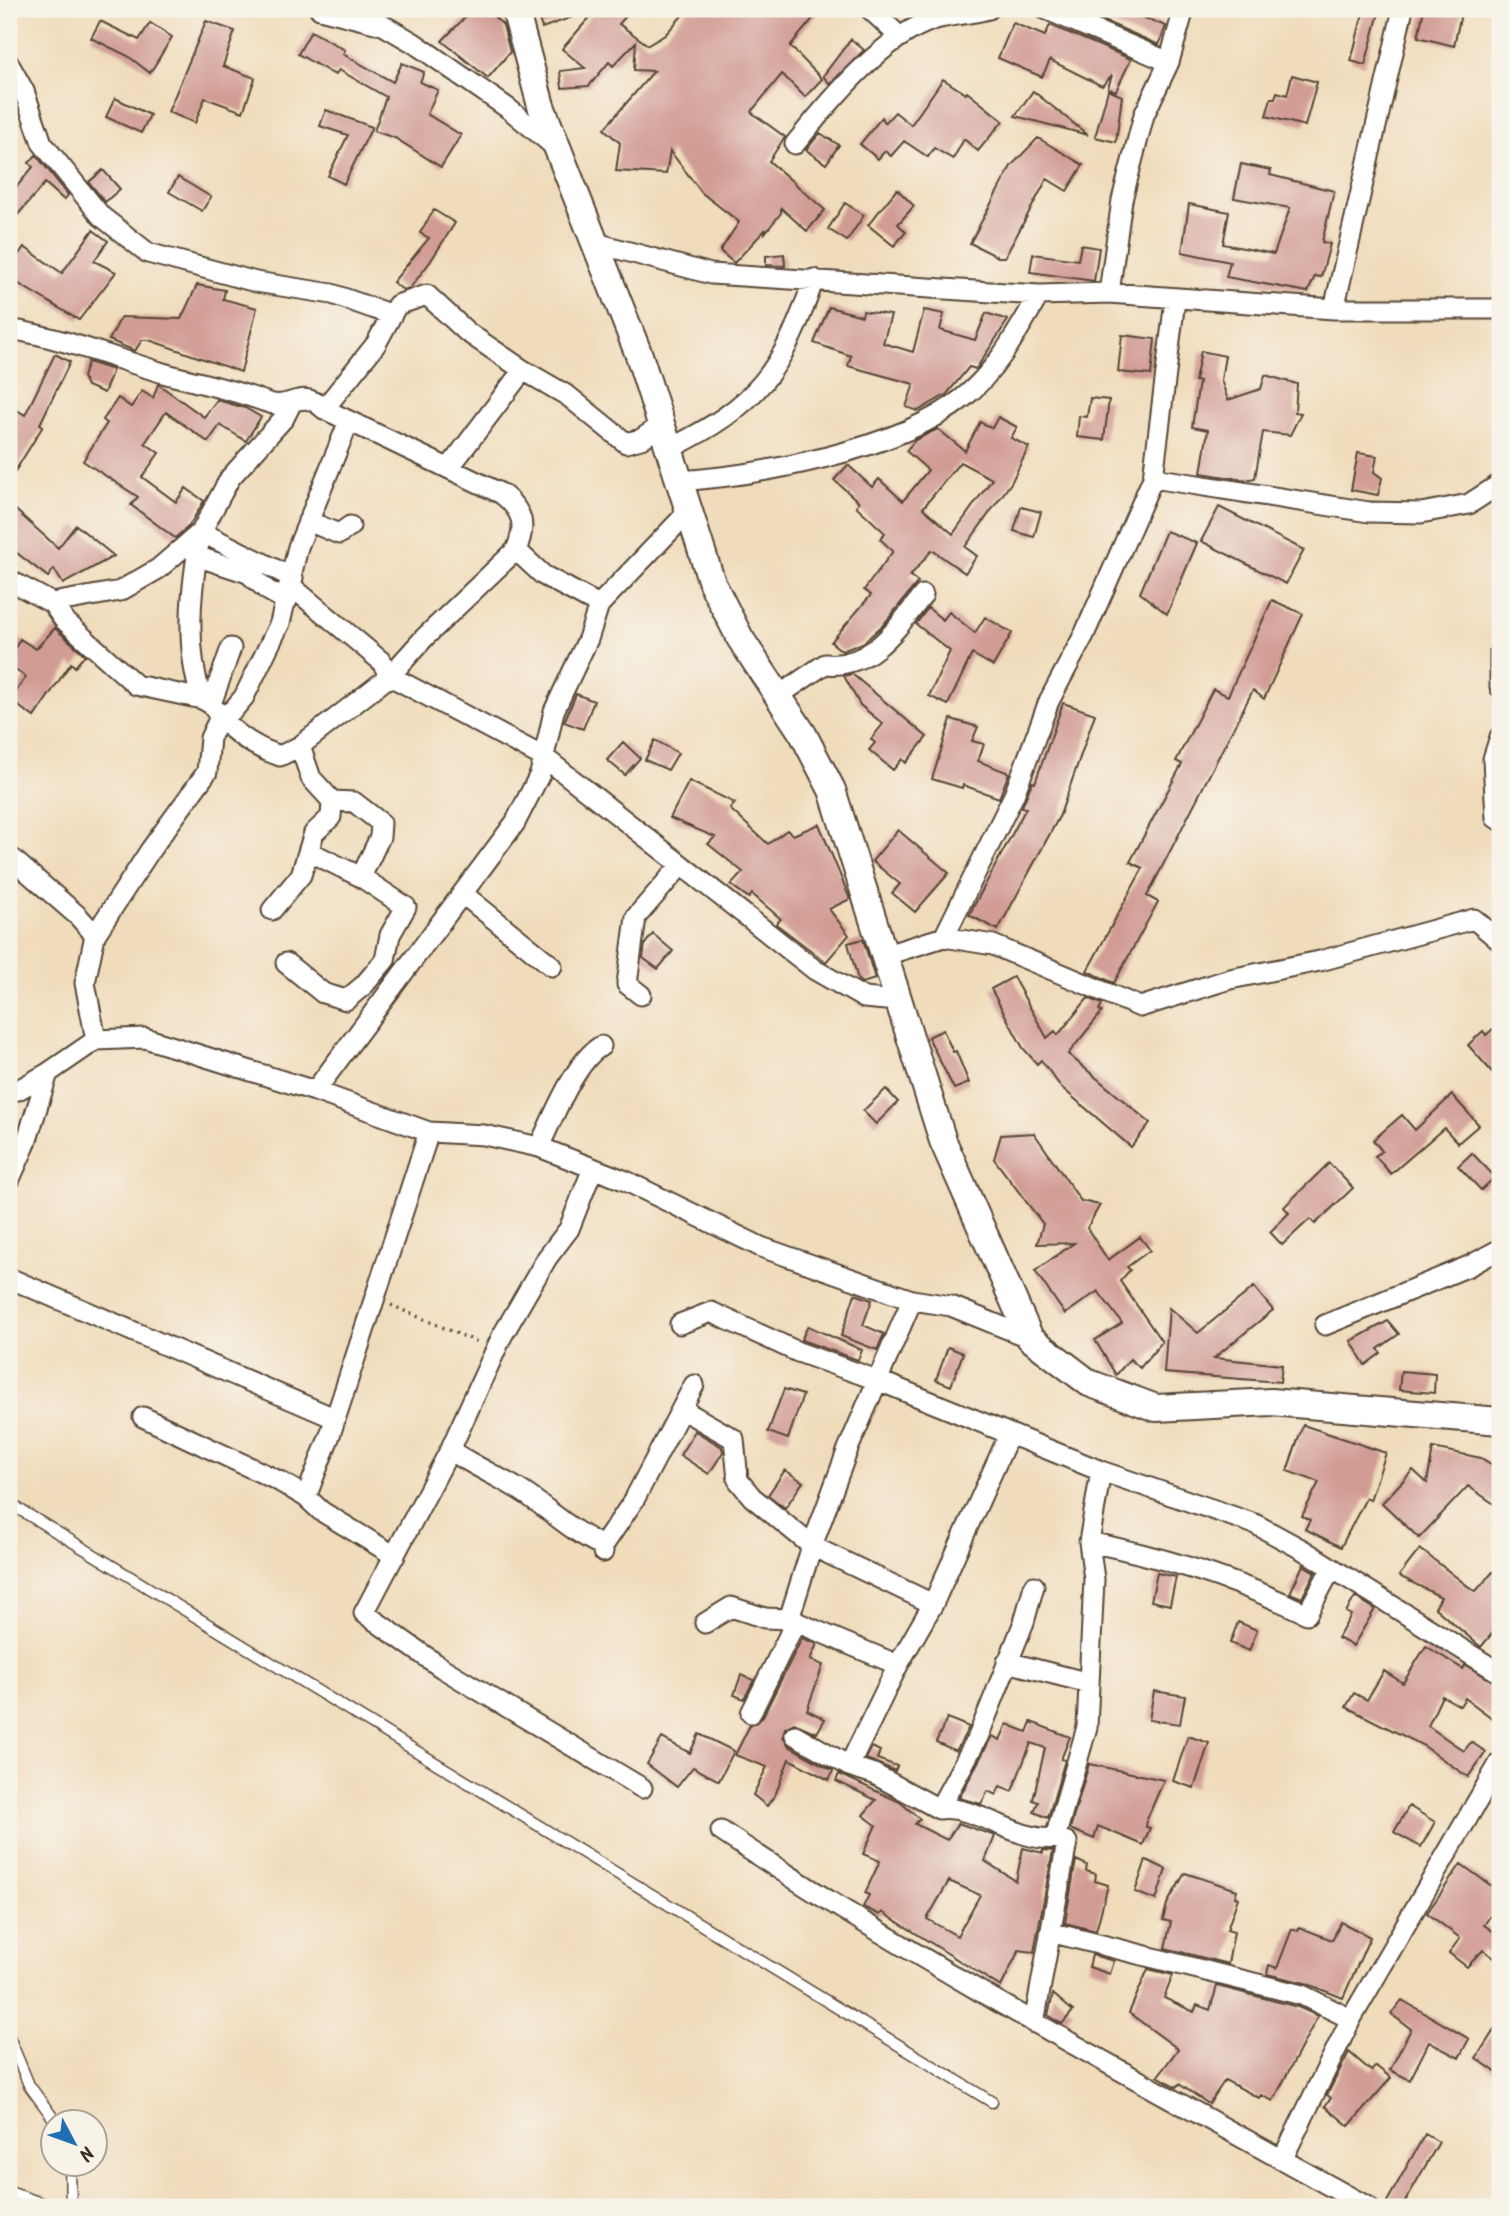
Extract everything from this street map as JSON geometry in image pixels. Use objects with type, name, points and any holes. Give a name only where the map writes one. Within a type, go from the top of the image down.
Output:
[{"type":"main road","points":[[515,9],[555,147],[596,243],[666,437],[677,481],[712,583],[734,627],[803,734],[832,790],[943,1141],[1030,1338],[1090,1383],[1156,1408],[1271,1402],[1500,1421]]},
{"type":"street","points":[[320,9],[383,25],[414,43],[509,109],[555,147]]},
{"type":"street","points":[[870,9],[900,37]]},
{"type":"street","points":[[795,144],[860,71],[900,37],[935,19],[989,9]]},
{"type":"street","points":[[1045,9],[1169,62]]},
{"type":"street","points":[[1109,293],[1122,200],[1144,115],[1169,62],[1184,9]]},
{"type":"street","points":[[1334,309],[1404,9]]},
{"type":"street","points":[[9,64],[24,91],[42,143],[101,216],[148,253],[256,282],[332,294],[392,315]]},
{"type":"street","points":[[596,243],[711,274],[1039,295],[1109,293],[1175,300],[1334,309],[1500,309]]},
{"type":"street","points":[[324,409],[376,344],[397,305],[427,295],[467,332],[523,370],[568,396],[626,443],[666,437],[738,410],[764,382],[797,330],[814,279]]},
{"type":"street","points":[[677,481],[714,478],[805,463],[931,418],[963,398],[993,366],[1039,295]]},
{"type":"street","points":[[944,937],[1014,795],[1049,701],[1084,635],[1153,478],[1175,300]]},
{"type":"street","points":[[9,329],[104,351],[163,373],[235,390],[274,405],[303,398],[314,400],[324,409],[502,494],[518,506],[525,531],[516,550],[442,620],[390,676],[300,746],[280,756],[258,749],[232,731],[211,707],[193,673],[191,625],[201,531],[230,478],[284,418],[292,402]]},
{"type":"street","points":[[449,468],[523,370]]},
{"type":"street","points":[[9,580],[52,603],[64,621],[136,685],[211,707],[233,710],[244,697],[280,623],[298,547],[349,421]]},
{"type":"street","points":[[1153,478],[1369,512],[1421,513],[1469,504],[1500,484]]},
{"type":"street","points":[[316,1091],[515,823],[545,758],[554,711],[589,639],[599,605],[688,512]]},
{"type":"street","points":[[308,522],[339,534],[350,526]]},
{"type":"street","points":[[201,531],[290,588],[380,661],[390,676],[545,758],[815,970],[864,998],[897,1001]]},
{"type":"street","points":[[52,603],[120,591],[158,569],[201,531]]},
{"type":"street","points":[[516,550],[543,575],[599,605]]},
{"type":"street","points":[[197,556],[248,573],[267,590],[290,588]]},
{"type":"street","points":[[778,696],[825,664],[842,666],[859,661],[883,643],[923,595]]},
{"type":"street","points":[[96,1041],[85,983],[95,935],[151,849],[207,772],[211,707],[231,649]]},
{"type":"street","points":[[1500,652],[1500,687]]},
{"type":"street","points":[[1500,737],[1493,759],[1496,817],[1500,820]]},
{"type":"street","points":[[300,746],[311,778],[332,801],[354,802],[381,823],[380,837],[361,877]]},
{"type":"street","points":[[272,910],[301,875],[314,833],[331,817],[332,801]]},
{"type":"street","points":[[286,963],[323,993],[346,1000],[364,985],[385,960],[390,935],[406,907],[361,877],[310,852]]},
{"type":"street","points":[[9,856],[78,916],[95,935]]},
{"type":"street","points":[[641,995],[626,984],[636,917],[681,865]]},
{"type":"street","points":[[463,894],[552,966]]},
{"type":"street","points":[[886,955],[944,937],[993,945],[1140,1007],[1230,979],[1320,961],[1474,919],[1500,941]]},
{"type":"street","points":[[9,1091],[18,1090],[48,1073],[96,1041],[145,1038],[316,1091],[429,1132],[484,1135],[540,1147],[701,1215],[761,1247],[912,1300],[951,1306],[1030,1338]]},
{"type":"street","points":[[540,1147],[563,1097],[587,1060],[601,1046]]},
{"type":"street","points":[[9,1181],[26,1143],[48,1073]]},
{"type":"street","points":[[306,1497],[429,1132]]},
{"type":"street","points":[[593,1168],[569,1229],[547,1258],[495,1349],[450,1450],[364,1613],[442,1668],[642,1788]]},
{"type":"street","points":[[1325,1325],[1469,1266],[1500,1249]]},
{"type":"street","points":[[9,1278],[334,1418]]},
{"type":"street","points":[[751,1713],[792,1620],[812,1546],[877,1380],[912,1300]]},
{"type":"street","points":[[680,1324],[711,1312],[798,1352],[877,1380],[1101,1471],[1255,1524],[1500,1673]]},
{"type":"street","points":[[450,1450],[486,1474],[523,1493],[603,1549],[634,1500],[694,1385]]},
{"type":"street","points":[[683,1410],[734,1439],[738,1480],[752,1497],[812,1546],[933,1604]]},
{"type":"street","points":[[143,1417],[279,1481],[306,1497],[321,1511],[395,1556]]},
{"type":"street","points":[[849,1766],[898,1665],[933,1604],[1009,1435]]},
{"type":"street","points":[[1055,1838],[1087,1727],[1094,1578],[1088,1542],[1101,1471]]},
{"type":"street","points":[[1088,1542],[1151,1555],[1278,1600],[1307,1614],[1331,1569]]},
{"type":"street","points":[[939,1810],[978,1737],[1034,1586]]},
{"type":"street","points":[[705,1623],[731,1607],[765,1618],[792,1620],[898,1665]]},
{"type":"street","points":[[1007,1662],[1088,1683]]},
{"type":"street","points":[[795,1735],[849,1766],[874,1774],[939,1810],[954,1807],[976,1818],[1042,1840],[1055,1838],[1067,1842],[1034,2023]]},
{"type":"street","points":[[1282,2160],[1351,2019],[1500,1762]]},
{"type":"street","points":[[721,1831],[777,1869],[1034,2023],[1368,2207]]},
{"type":"street","points":[[1050,1932],[1302,1994],[1351,2019]]},
{"type":"lane","points":[[9,1503],[992,2102]]},
{"type":"lane","points":[[9,2036],[29,2085],[46,2108]]},
{"type":"lane","points":[[70,2178],[71,2207]]},
{"type":"lane","points":[[9,2192],[53,2207]]},
{"type":"path","points":[[374,1293],[420,1320],[495,1349]]},
{"type":"building","points":[[473,9],[486,9],[503,25],[510,52],[488,78],[442,41]]},
{"type":"building","points":[[535,9],[588,9],[589,11],[542,28]]},
{"type":"building","points":[[597,9],[632,9],[619,24],[648,45],[665,35],[688,9],[821,9],[790,46],[822,79],[805,97],[782,74],[751,112],[785,137],[769,161],[825,210],[807,231],[781,208],[781,213],[765,233],[765,230],[734,263],[720,251],[739,222],[702,193],[670,151],[666,174],[616,171],[620,143],[604,129],[654,71],[634,70],[636,42],[613,66],[609,62],[589,86],[562,88],[560,71],[585,68],[562,49]]},
{"type":"building","points":[[1087,9],[1149,9],[1142,17],[1166,26],[1159,45],[1086,13]]},
{"type":"building","points":[[1364,9],[1379,13],[1365,65],[1351,61]]},
{"type":"building","points":[[1424,9],[1462,9],[1454,46],[1418,37]]},
{"type":"building","points":[[100,21],[139,40],[150,23],[172,37],[150,73],[128,56],[91,38]]},
{"type":"building","points":[[206,21],[235,31],[223,66],[255,78],[243,112],[205,98],[195,123],[168,112]]},
{"type":"building","points":[[1013,23],[1045,36],[1050,25],[1131,59],[1116,91],[1108,88],[1112,75],[1102,86],[1050,60],[1042,77],[998,58]]},
{"type":"building","points":[[311,31],[345,50],[343,54],[393,82],[402,63],[424,72],[420,82],[438,90],[427,114],[461,135],[441,167],[395,138],[374,131],[386,97],[339,70],[335,75],[298,54]]},
{"type":"building","points":[[851,39],[864,50],[830,84],[823,76]]},
{"type":"building","points":[[1292,75],[1317,82],[1305,126],[1266,116],[1271,98],[1275,98],[1277,92],[1287,95]]},
{"type":"building","points":[[943,79],[966,94],[967,92],[1003,121],[978,151],[964,139],[953,159],[934,148],[928,157],[904,141],[891,156],[885,151],[878,159],[860,144],[882,117],[885,123],[895,112],[911,125]]},
{"type":"building","points":[[1108,90],[1122,96],[1116,142],[1095,137]]},
{"type":"building","points":[[1033,91],[1088,135],[1015,116]]},
{"type":"building","points":[[115,98],[150,115],[141,133],[106,117]]},
{"type":"building","points":[[326,110],[372,127],[344,184],[328,176],[348,135],[320,126]]},
{"type":"building","points":[[820,133],[839,145],[826,164],[806,150]]},
{"type":"building","points":[[1038,138],[1083,165],[1067,191],[1047,179],[1005,257],[998,257],[970,243],[1011,166]]},
{"type":"building","points":[[36,155],[68,195],[64,200],[45,183],[9,225],[9,196],[33,167],[29,163]]},
{"type":"building","points":[[1241,164],[1271,170],[1270,175],[1334,191],[1322,242],[1330,244],[1321,277],[1315,276],[1308,292],[1226,277],[1230,262],[1182,252],[1189,204],[1229,212],[1223,244],[1274,254],[1290,208],[1234,198]]},
{"type":"building","points":[[103,170],[120,189],[105,202],[89,182]]},
{"type":"building","points":[[178,177],[211,197],[202,211],[169,192]]},
{"type":"building","points":[[897,189],[914,206],[898,224],[906,232],[894,246],[868,225]]},
{"type":"building","points":[[845,203],[864,215],[847,241],[828,229]]},
{"type":"building","points":[[434,210],[455,223],[410,288],[403,290],[393,282],[429,238],[420,233]]},
{"type":"building","points":[[93,230],[108,241],[94,261],[116,272],[79,320],[9,278],[9,268],[24,247],[62,273]]},
{"type":"building","points":[[1081,245],[1099,248],[1094,281],[1030,272],[1033,254],[1078,260]]},
{"type":"building","points":[[784,254],[785,266],[766,265],[766,256]]},
{"type":"building","points":[[197,285],[225,290],[223,299],[257,308],[241,372],[149,340],[142,340],[135,351],[109,340],[121,317],[181,319]]},
{"type":"building","points":[[829,307],[862,316],[863,311],[891,315],[883,343],[913,352],[924,310],[944,314],[940,330],[975,340],[986,313],[1008,320],[976,369],[969,367],[947,394],[918,411],[906,407],[914,384],[848,366],[851,356],[814,343]]},
{"type":"building","points":[[1122,335],[1155,339],[1151,375],[1118,372]]},
{"type":"building","points":[[1201,351],[1225,356],[1221,380],[1228,400],[1261,389],[1265,375],[1297,384],[1295,412],[1301,413],[1290,435],[1263,432],[1255,478],[1245,480],[1201,473],[1208,430],[1192,427],[1199,382],[1195,381]]},
{"type":"building","points":[[55,354],[70,362],[40,424],[43,426],[9,481],[9,405],[25,415]]},
{"type":"building","points":[[88,362],[113,370],[104,393],[87,386],[83,377]]},
{"type":"building","points":[[158,384],[204,417],[217,400],[245,408],[261,417],[246,441],[220,425],[208,442],[166,412],[145,443],[159,453],[142,477],[176,502],[186,488],[204,501],[189,526],[175,538],[131,505],[138,497],[83,461],[107,423],[103,420],[118,398],[131,407],[142,391],[153,398]]},
{"type":"building","points":[[1090,398],[1109,400],[1104,440],[1077,437],[1079,416],[1087,417]]},
{"type":"building","points":[[998,417],[1017,427],[1011,438],[1029,447],[1011,483],[965,547],[977,556],[965,573],[932,550],[910,576],[918,582],[884,624],[863,643],[842,651],[831,642],[871,595],[864,590],[893,551],[880,539],[885,533],[856,506],[859,502],[834,480],[848,465],[872,487],[879,479],[903,501],[928,470],[906,451],[915,440],[938,429],[965,451],[980,422],[992,428]],"holes":[[[960,462],[992,479],[953,534],[923,508]]]},
{"type":"building","points":[[1358,453],[1377,456],[1374,472],[1382,478],[1378,495],[1351,490]]},
{"type":"building","points":[[9,504],[58,548],[76,525],[114,556],[63,584],[54,569],[48,577],[9,547]]},
{"type":"building","points":[[1021,507],[1041,512],[1034,537],[1014,531]]},
{"type":"building","points":[[1219,507],[1304,550],[1286,584],[1201,541]]},
{"type":"building","points":[[1166,531],[1197,543],[1167,614],[1140,593]]},
{"type":"building","points":[[1272,600],[1303,614],[1264,699],[1253,690],[1147,896],[1158,902],[1114,983],[1087,971],[1143,868],[1130,862],[1182,764],[1176,761],[1213,689],[1228,696]]},
{"type":"building","points":[[928,608],[943,620],[949,612],[975,633],[985,617],[1012,633],[993,666],[972,654],[948,705],[929,696],[950,651],[916,624]]},
{"type":"building","points":[[55,628],[85,655],[75,667],[71,663],[34,717],[10,700],[26,677],[9,666],[9,658],[20,639],[36,649]]},
{"type":"building","points":[[852,674],[927,737],[906,763],[902,759],[893,770],[869,750],[875,743],[871,739],[883,724],[860,705],[844,676]]},
{"type":"building","points":[[576,694],[594,701],[583,729],[564,722]]},
{"type":"building","points":[[1063,703],[1095,714],[1060,815],[998,930],[969,915],[1026,808],[1022,807],[1032,782],[1035,783]]},
{"type":"building","points":[[951,719],[978,727],[972,741],[984,744],[978,761],[1009,773],[999,798],[963,785],[962,788],[932,779]]},
{"type":"building","points":[[655,740],[678,753],[668,770],[645,760]]},
{"type":"building","points":[[623,742],[640,758],[625,775],[607,760]]},
{"type":"building","points":[[689,781],[735,803],[730,809],[768,844],[787,830],[793,835],[819,824],[850,899],[829,909],[849,935],[826,962],[776,924],[781,919],[752,894],[749,898],[731,885],[743,872],[708,844],[715,837],[670,818]]},
{"type":"building","points":[[898,830],[949,873],[915,912],[892,893],[900,884],[872,861]]},
{"type":"building","points":[[653,934],[673,951],[658,969],[643,958],[645,944]]},
{"type":"building","points":[[863,939],[875,979],[862,983],[858,980],[848,943]]},
{"type":"building","points":[[1013,977],[1047,1038],[1055,1031],[1058,1035],[1088,998],[1102,1004],[1099,1010],[1102,1012],[1068,1054],[1150,1123],[1131,1147],[1061,1087],[1041,1060],[1037,1064],[1023,1048],[991,989]]},
{"type":"building","points":[[1500,1023],[1500,1081],[1468,1045],[1483,1031],[1486,1035]]},
{"type":"building","points":[[943,1030],[953,1052],[956,1051],[969,1083],[954,1089],[928,1037]]},
{"type":"building","points":[[886,1089],[898,1102],[876,1124],[863,1111]]},
{"type":"building","points":[[1452,1095],[1479,1125],[1458,1143],[1444,1128],[1391,1174],[1375,1156],[1382,1151],[1373,1140],[1402,1115],[1415,1130]]},
{"type":"building","points":[[1034,1133],[1081,1201],[1100,1205],[1087,1228],[1108,1260],[1140,1237],[1150,1250],[1127,1267],[1130,1270],[1120,1281],[1162,1342],[1140,1368],[1130,1359],[1116,1375],[1095,1340],[1122,1323],[1098,1291],[1065,1314],[1035,1271],[1074,1243],[1037,1244],[1043,1224],[994,1159],[1001,1135]]},
{"type":"building","points":[[1472,1153],[1495,1177],[1481,1190],[1458,1166]]},
{"type":"building","points":[[1329,1163],[1353,1188],[1315,1224],[1310,1219],[1282,1245],[1270,1232],[1289,1213],[1284,1207]]},
{"type":"building","points":[[1254,1287],[1273,1310],[1214,1358],[1282,1365],[1280,1382],[1164,1373],[1169,1308],[1198,1333]]},
{"type":"building","points":[[855,1294],[872,1300],[863,1325],[884,1334],[877,1350],[841,1336]]},
{"type":"building","points":[[1388,1321],[1399,1334],[1378,1349],[1381,1353],[1365,1365],[1351,1341]]},
{"type":"building","points":[[808,1326],[862,1350],[858,1360],[801,1340]]},
{"type":"building","points":[[948,1347],[963,1353],[951,1386],[936,1380]]},
{"type":"building","points":[[1401,1371],[1435,1374],[1434,1393],[1399,1390]]},
{"type":"building","points":[[784,1389],[803,1395],[788,1439],[768,1432]]},
{"type":"building","points":[[1303,1425],[1386,1453],[1370,1500],[1366,1498],[1341,1547],[1305,1529],[1310,1520],[1302,1516],[1319,1482],[1287,1471]]},
{"type":"building","points":[[695,1431],[722,1447],[723,1452],[709,1474],[680,1455]]},
{"type":"building","points":[[1433,1448],[1481,1458],[1500,1470],[1500,1508],[1468,1486],[1419,1538],[1382,1503],[1413,1470],[1427,1483]]},
{"type":"building","points":[[785,1470],[803,1482],[785,1508],[768,1495]]},
{"type":"building","points":[[1420,1549],[1476,1591],[1500,1564],[1500,1624],[1481,1647],[1435,1608],[1441,1597],[1399,1576]]},
{"type":"building","points":[[1303,1565],[1315,1572],[1302,1598],[1290,1593]]},
{"type":"building","points":[[1157,1573],[1176,1577],[1170,1605],[1151,1601]]},
{"type":"building","points":[[1355,1597],[1375,1609],[1353,1646],[1338,1638],[1351,1615],[1346,1612]]},
{"type":"building","points":[[1238,1622],[1257,1630],[1249,1651],[1230,1643]]},
{"type":"building","points":[[802,1638],[817,1644],[810,1660],[823,1665],[807,1710],[825,1719],[817,1733],[794,1723],[785,1728],[783,1736],[789,1746],[833,1771],[829,1780],[789,1759],[776,1793],[767,1806],[753,1795],[767,1767],[735,1755],[750,1725],[762,1718]]},
{"type":"building","points":[[1426,1646],[1463,1669],[1465,1665],[1500,1685],[1500,1706],[1492,1718],[1465,1698],[1460,1706],[1442,1696],[1428,1726],[1464,1751],[1471,1742],[1486,1752],[1468,1777],[1424,1746],[1346,1707],[1354,1693],[1367,1700],[1384,1671],[1403,1683]]},
{"type":"building","points":[[741,1675],[754,1680],[744,1699],[734,1695]]},
{"type":"building","points":[[1154,1691],[1185,1696],[1180,1724],[1149,1720]]},
{"type":"building","points":[[947,1718],[969,1727],[956,1751],[936,1742]]},
{"type":"building","points":[[1031,1722],[1070,1737],[1061,1759],[1065,1760],[1048,1818],[1034,1812],[1038,1802],[1033,1800],[1045,1748],[1031,1743],[1012,1791],[1000,1786],[996,1795],[988,1791],[981,1804],[959,1798],[992,1736],[1000,1740],[1007,1724],[1027,1732]]},
{"type":"building","points":[[699,1734],[734,1751],[719,1781],[693,1767],[677,1787],[647,1764],[662,1738],[690,1753]]},
{"type":"building","points":[[1188,1736],[1209,1743],[1194,1788],[1173,1781]]},
{"type":"building","points":[[872,1747],[880,1751],[877,1759],[897,1766],[895,1771],[866,1759]]},
{"type":"building","points":[[1089,1764],[1164,1780],[1147,1819],[1146,1827],[1150,1828],[1143,1845],[1098,1826],[1094,1839],[1070,1829]]},
{"type":"building","points":[[839,1774],[900,1802],[920,1819],[915,1824],[947,1840],[958,1823],[995,1836],[985,1861],[1016,1881],[1023,1848],[1043,1853],[1043,1850],[1053,1851],[1034,1952],[1019,1950],[1001,1987],[882,1912],[880,1915],[863,1907],[869,1895],[865,1893],[880,1861],[863,1854],[876,1825],[863,1815],[876,1800],[836,1781]],"holes":[[[949,1881],[980,1895],[957,1936],[927,1919]]]},
{"type":"building","points":[[1409,1806],[1435,1822],[1421,1847],[1394,1832]]},
{"type":"building","points":[[1076,1860],[1087,1865],[1086,1871],[1096,1874],[1095,1881],[1108,1885],[1096,1931],[1065,1923]]},
{"type":"building","points":[[1146,1860],[1166,1869],[1156,1900],[1135,1892]]},
{"type":"building","points":[[1461,1864],[1500,1892],[1500,1902],[1484,1925],[1500,1936],[1500,1962],[1483,1950],[1467,1967],[1449,1953],[1460,1938],[1427,1913]]},
{"type":"building","points":[[1185,1873],[1237,1890],[1235,1897],[1238,1898],[1227,1930],[1234,1932],[1228,1964],[1165,1948],[1171,1922],[1163,1920],[1167,1904]]},
{"type":"building","points":[[1341,1922],[1370,1937],[1343,1998],[1305,1983],[1267,1974],[1269,1965],[1277,1968],[1292,1929],[1298,1931],[1299,1927],[1332,1940]]},
{"type":"building","points":[[1092,1955],[1114,1961],[1110,1974],[1089,1967]]},
{"type":"building","points":[[1148,1969],[1173,1975],[1164,1998],[1194,2012],[1197,2005],[1210,2010],[1217,1986],[1298,2007],[1318,2016],[1273,2101],[1261,2095],[1259,2098],[1225,2080],[1209,2104],[1179,2084],[1176,2087],[1158,2076],[1178,2049],[1129,2013]]},
{"type":"building","points":[[1053,1994],[1073,2011],[1062,2024],[1048,2015]]},
{"type":"building","points":[[1402,2000],[1469,2039],[1459,2058],[1429,2042],[1410,2080],[1390,2070],[1411,2029],[1391,2014]]},
{"type":"building","points":[[1500,2021],[1500,2075],[1476,2058]]},
{"type":"building","points":[[1349,2052],[1371,2071],[1376,2066],[1391,2078],[1349,2126],[1325,2106],[1331,2098],[1327,2095]]},
{"type":"building","points":[[1425,2134],[1439,2142],[1402,2207],[1384,2207]]}]
